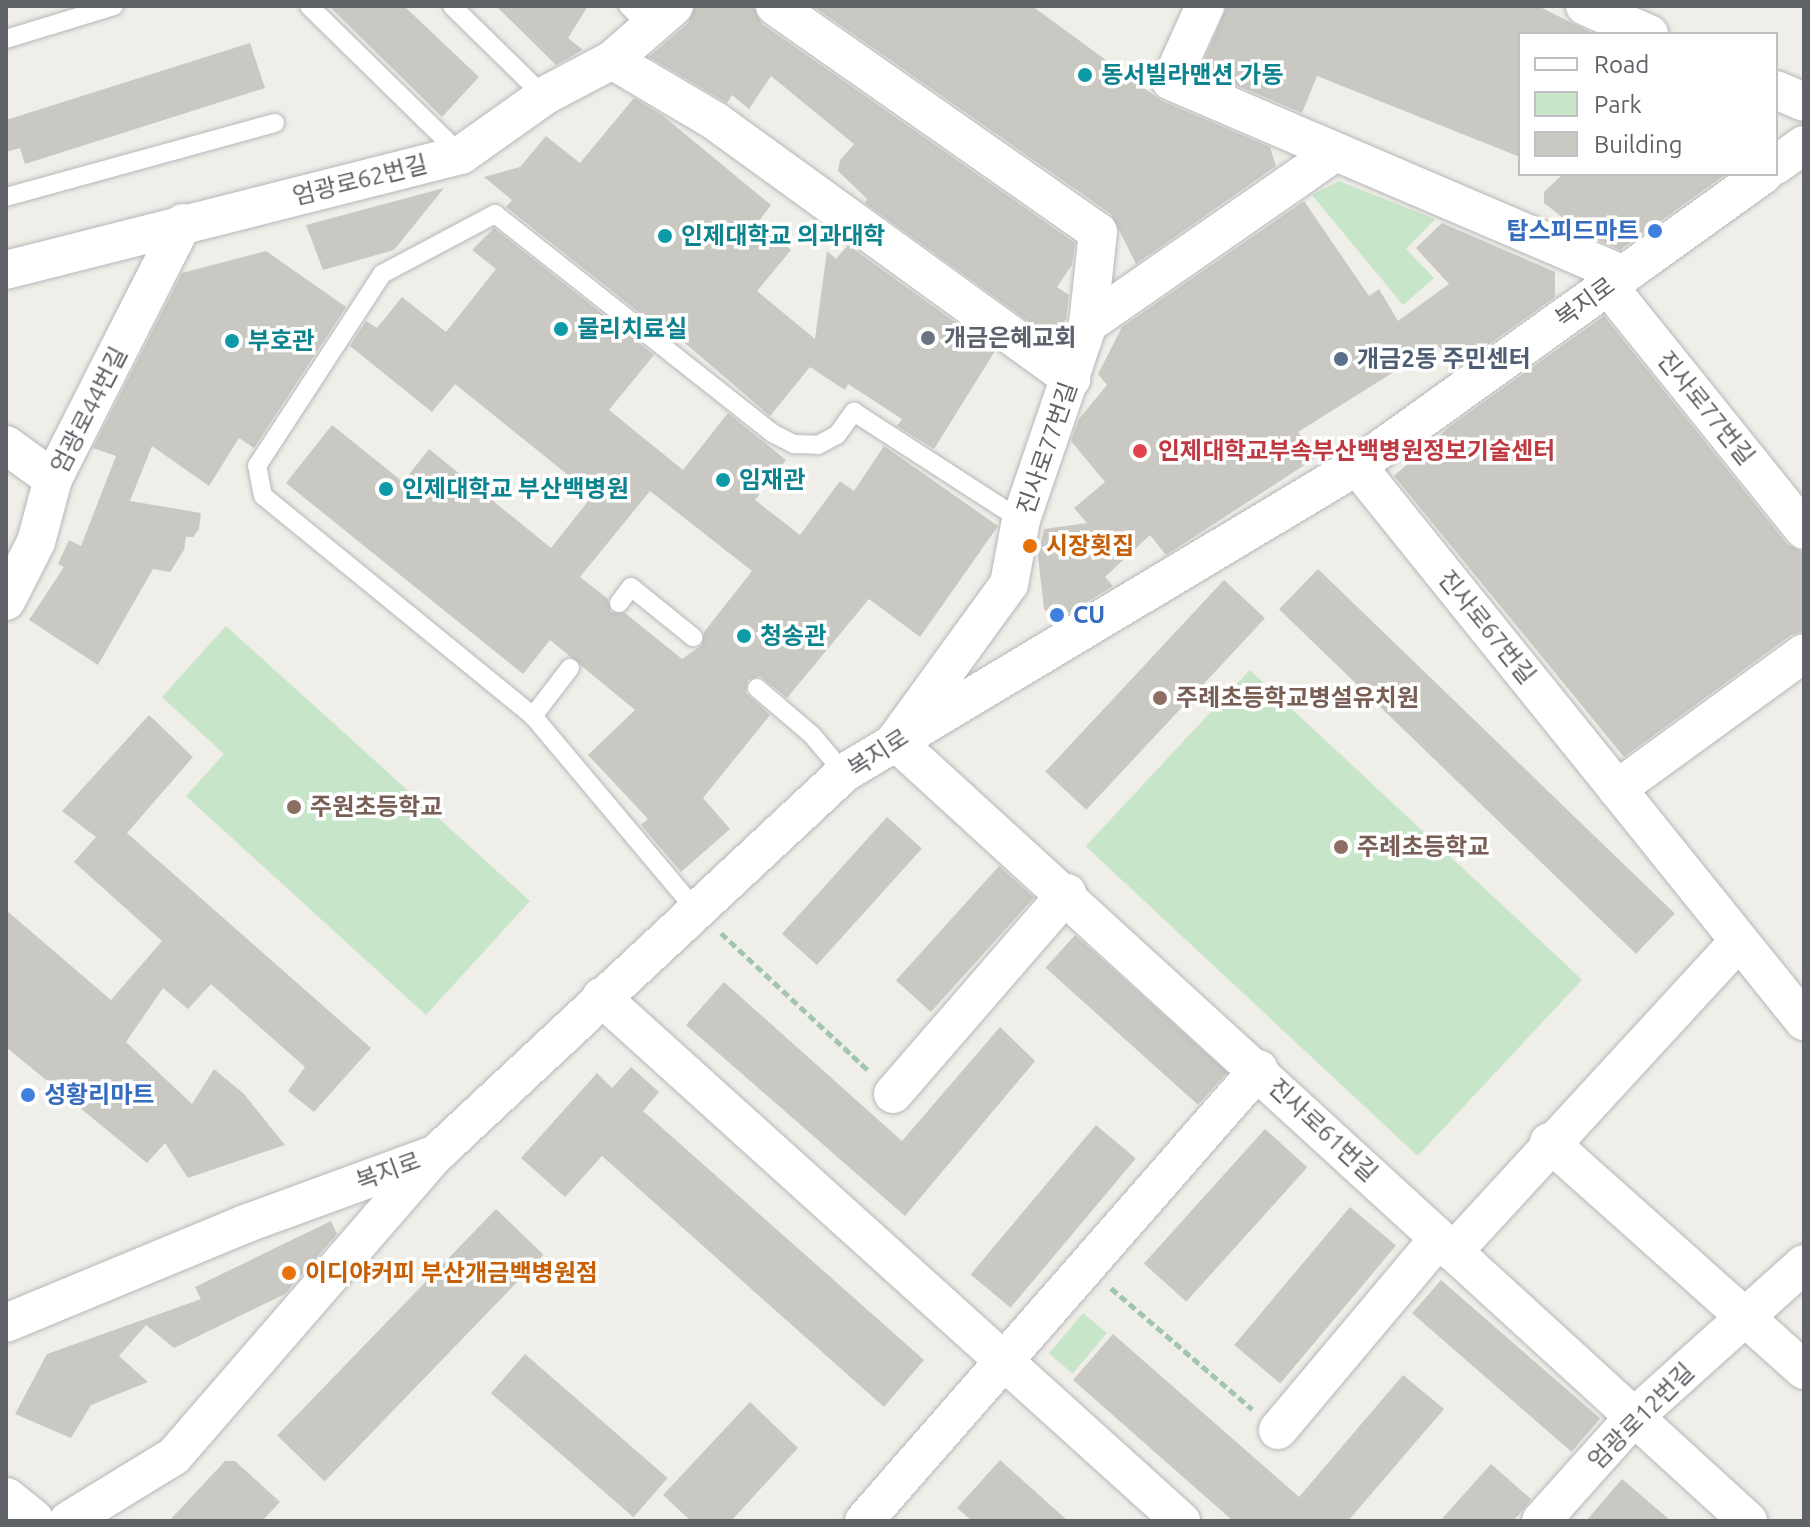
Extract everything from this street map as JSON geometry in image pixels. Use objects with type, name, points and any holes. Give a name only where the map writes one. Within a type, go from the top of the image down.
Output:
[{"type":"main road","points":[[6,1500],[32,1521]]},
{"type":"street","name":"진사로77번길","points":[[775,6],[1098,232],[1088,324],[1021,520],[1009,584],[895,741]]},
{"type":"street","name":"진사로77번길","points":[[1205,6],[1171,81],[1615,280],[1804,530]]},
{"type":"street","points":[[1585,6],[1644,32]]},
{"type":"street","name":"엄광로62번길","points":[[6,270],[461,155],[544,96],[612,60],[650,13]]},
{"type":"street","points":[[612,60],[715,121],[1071,379]]},
{"type":"street","points":[[1778,91],[1804,102]]},
{"type":"street","points":[[1778,164],[1804,145]]},
{"type":"street","points":[[1088,324],[1334,153]]},
{"type":"street","name":"복지로","points":[[6,1323],[245,1224],[436,1154],[844,773],[1357,466],[1761,176]]},
{"type":"street","name":"엄광로44번길","points":[[6,601],[36,542],[53,479],[183,223]]},
{"type":"street","points":[[6,445],[53,479]]},
{"type":"street","name":"진사로67번길","points":[[1357,466],[1804,1021]]},
{"type":"street","points":[[1617,789],[1804,653]]},
{"type":"street","name":"진사로61번길","points":[[895,741],[1067,893],[1259,1069],[1445,1246],[1748,1521]]},
{"type":"street","points":[[893,1094],[1067,893]]},
{"type":"street","points":[[1278,1430],[1445,1246],[1549,1142],[1738,942]]},
{"type":"street","points":[[601,997],[1181,1521]]},
{"type":"street","points":[[864,1521],[1006,1363],[1259,1069]]},
{"type":"street","points":[[1549,1142],[1804,1370]]},
{"type":"street","points":[[68,1521],[174,1456],[436,1154]]},
{"type":"street","name":"엄광로12번길","points":[[1541,1521],[1633,1418],[1804,1264]]},
{"type":"lane","points":[[6,39],[114,6]]},
{"type":"lane","points":[[309,6],[461,155]]},
{"type":"lane","points":[[452,6],[544,96]]},
{"type":"lane","points":[[6,197],[275,123]]},
{"type":"lane","points":[[696,910],[533,716],[263,496],[257,466],[382,274],[495,214],[772,433],[794,444],[818,445],[837,435],[854,412],[1021,520]]},
{"type":"lane","points":[[619,603],[631,587],[693,637]]},
{"type":"lane","points":[[533,716],[570,668]]},
{"type":"lane","points":[[757,688],[812,735],[844,773]]},
{"type":"path","points":[[696,910],[893,1094]]},
{"type":"path","points":[[1088,1269],[1278,1430]]},
{"type":"green space","points":[[1339,181],[1435,219],[1406,249],[1434,278],[1403,305],[1312,195]]},
{"type":"green space","points":[[226,626],[530,901],[426,1015],[186,796],[224,754],[162,697]]},
{"type":"green space","points":[[1250,670],[1582,980],[1418,1156],[1086,846]]},
{"type":"green space","points":[[1083,1313],[1107,1333],[1073,1374],[1049,1354]]},
{"type":"building","points":[[329,6],[404,6],[479,77],[442,117]]},
{"type":"building","points":[[496,6],[588,6],[568,38],[583,50],[556,65]]},
{"type":"building","points":[[695,6],[753,6],[762,24],[1075,243],[1072,265],[1057,287],[1069,295],[1066,319],[1053,339],[865,203],[867,199],[838,171],[840,160],[854,144],[771,76],[749,109],[732,95],[727,103],[649,57],[688,23]]},
{"type":"building","points":[[813,6],[1032,6],[1162,101],[1270,147],[1276,166],[1136,264],[1111,214]]},
{"type":"building","points":[[1227,6],[1538,6],[1590,32],[1518,32],[1518,156],[1317,76],[1302,113],[1200,70]]},
{"type":"building","points":[[250,43],[265,88],[25,164],[20,148],[6,152],[6,120]]},
{"type":"building","name":"인제대학교 의과대학","points":[[634,98],[662,115],[771,205],[758,222],[791,250],[757,291],[815,339],[827,251],[836,259],[848,245],[995,351],[934,449],[897,426],[902,419],[848,384],[845,390],[810,367],[770,416],[672,332],[669,336],[506,207],[512,200],[484,177],[520,167],[546,136],[580,163]]},
{"type":"building","points":[[1561,176],[1723,176],[1620,250],[1584,234],[1544,203],[1544,192]]},
{"type":"building","points":[[444,188],[394,250],[323,270],[306,225]]},
{"type":"building","points":[[1304,201],[1369,296],[1379,289],[1398,321],[1449,284],[1416,248],[1442,223],[1555,272],[1555,297],[1457,367],[1437,345],[1298,432],[1317,457],[1166,555],[1150,535],[1105,577],[1113,586],[1056,621],[1044,609],[1038,556],[1044,529],[1087,523],[1074,508],[1105,482],[1071,441],[1079,419],[1107,385],[1098,374],[1122,327]]},
{"type":"building","points":[[494,228],[654,355],[609,410],[683,470],[728,413],[786,460],[755,500],[800,535],[840,481],[854,491],[884,446],[998,526],[920,637],[869,599],[787,698],[760,676],[748,680],[746,693],[770,715],[703,798],[730,829],[681,872],[641,825],[648,819],[588,755],[635,710],[550,640],[523,674],[286,483],[332,425],[403,482],[429,449],[551,548],[593,495],[455,384],[432,412],[350,346],[366,321],[377,328],[402,297],[446,332],[496,269],[472,250]],"holes":[[[650,491],[752,571],[704,632],[702,645],[682,659],[625,613],[611,612],[608,599],[580,577]]]},
{"type":"building","points":[[266,251],[346,307],[254,448],[239,438],[209,486],[152,446],[130,501],[201,513],[199,529],[193,537],[186,537],[184,550],[170,572],[153,569],[98,665],[29,620],[64,567],[58,564],[69,540],[81,546],[116,456],[93,448],[182,273]]},
{"type":"building","points":[[1604,316],[1787,544],[1804,553],[1804,631],[1791,635],[1624,757],[1394,476],[1449,427]]},
{"type":"building","points":[[1318,569],[1675,914],[1636,954],[1279,609]]},
{"type":"building","points":[[1224,580],[1265,618],[1086,810],[1045,772]]},
{"type":"building","points":[[149,715],[193,757],[127,833],[371,1048],[314,1112],[288,1091],[305,1067],[211,984],[188,1009],[163,988],[126,1042],[192,1104],[214,1069],[244,1094],[285,1145],[188,1178],[165,1143],[147,1163],[6,1047],[6,910],[111,1000],[162,941],[74,862],[96,837],[62,811]]},
{"type":"building","points":[[887,817],[922,848],[817,965],[782,934]]},
{"type":"building","points":[[999,866],[1034,897],[931,1012],[896,980]]},
{"type":"building","points":[[1075,935],[1227,1072],[1198,1105],[1046,968]]},
{"type":"building","points":[[724,982],[902,1141],[1000,1027],[1035,1061],[905,1216],[686,1025]]},
{"type":"building","points":[[631,1067],[659,1092],[643,1111],[924,1360],[884,1407],[602,1156],[565,1197],[521,1158],[597,1073],[612,1088]]},
{"type":"building","points":[[1096,1125],[1136,1158],[1010,1308],[971,1274]]},
{"type":"building","points":[[1265,1129],[1307,1167],[1186,1302],[1144,1264]]},
{"type":"building","points":[[1350,1207],[1396,1246],[1280,1383],[1234,1345]]},
{"type":"building","points":[[496,1209],[543,1255],[325,1481],[277,1436]]},
{"type":"building","points":[[331,1221],[337,1234],[285,1294],[174,1348],[146,1325],[119,1356],[148,1382],[91,1405],[71,1438],[15,1414],[47,1354],[201,1299],[195,1287]]},
{"type":"building","points":[[1441,1280],[1600,1418],[1571,1452],[1412,1313]]},
{"type":"building","points":[[1113,1334],[1299,1497],[1403,1375],[1444,1409],[1348,1521],[1233,1521],[1073,1380]]},
{"type":"building","points":[[525,1354],[668,1478],[634,1517],[491,1393]]},
{"type":"building","points":[[750,1402],[798,1448],[731,1521],[691,1521],[663,1495]]},
{"type":"building","points":[[1000,1460],[1068,1521],[972,1521],[957,1508]]},
{"type":"building","points":[[225,1461],[235,1461],[280,1502],[262,1521],[169,1521]]},
{"type":"building","points":[[1491,1464],[1531,1499],[1523,1510],[1513,1521],[1440,1521]]},
{"type":"building","points":[[1622,1479],[1671,1521],[1586,1521]]},
{"type":"place","name":"동서빌라맨션 가동","points":[[1085,75]]},
{"type":"place","name":"탑스피드마트","points":[[1655,231]]},
{"type":"place","name":"인제대학교 의과대학","points":[[665,236]]},
{"type":"place","name":"물리치료실","points":[[561,329]]},
{"type":"place","name":"개금은혜교회","points":[[928,338]]},
{"type":"place","name":"부호관","points":[[232,341]]},
{"type":"place","name":"개금2동 주민센터","points":[[1341,359]]},
{"type":"place","name":"인제대학교부속부산백병원정보기술센터","points":[[1140,451]]},
{"type":"place","name":"임재관","points":[[723,480]]},
{"type":"place","name":"인제대학교 부산백병원","points":[[386,489]]},
{"type":"place","name":"시장횟집","points":[[1030,546]]},
{"type":"place","name":"CU","points":[[1057,615]]},
{"type":"place","name":"청송관","points":[[744,636]]},
{"type":"place","name":"주례초등학교병설유치원","points":[[1160,698]]},
{"type":"place","name":"주원초등학교","points":[[294,807]]},
{"type":"place","name":"주례초등학교","points":[[1341,847]]},
{"type":"place","name":"성황리마트","points":[[28,1095]]},
{"type":"place","name":"이디야커피 부산개금백병원점","points":[[289,1273]]}]
